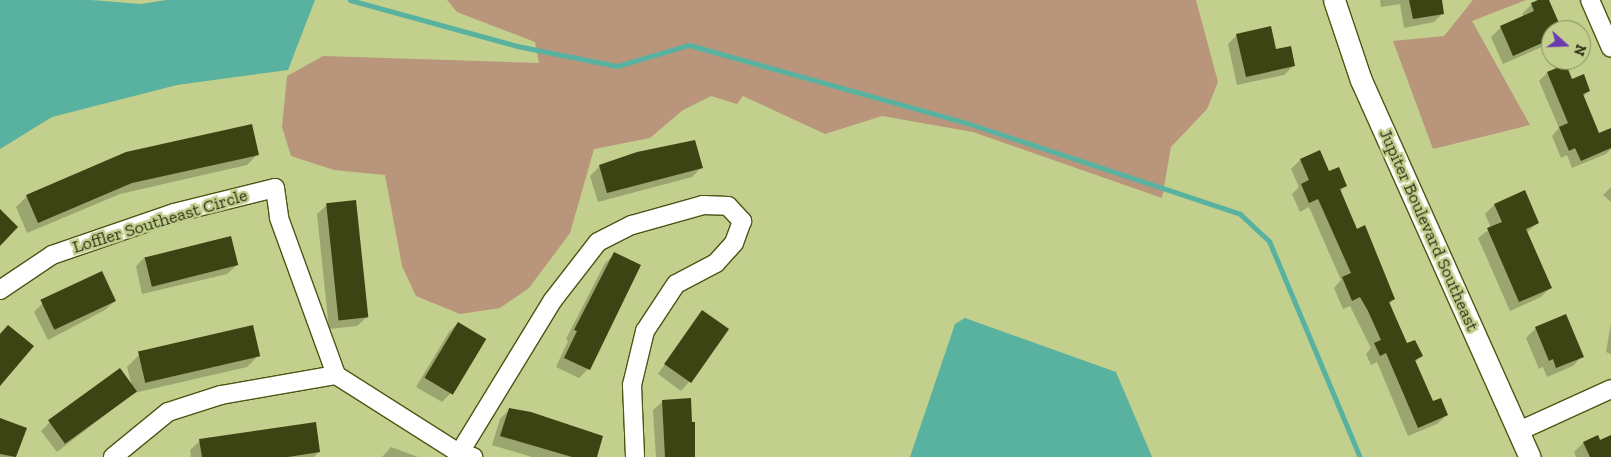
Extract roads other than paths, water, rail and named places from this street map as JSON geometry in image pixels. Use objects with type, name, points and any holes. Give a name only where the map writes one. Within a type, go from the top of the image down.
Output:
[{"type":"street","name":"Jupiter Boulevard Southeast","points":[[1334,0],[1361,80],[1530,457]]},
{"type":"street","points":[[1590,0],[1607,30],[1611,48]]},
{"type":"street","name":"Loffler Southeast Circle","points":[[0,290],[52,255],[174,213],[275,188],[279,218],[336,375]]},
{"type":"street","points":[[113,457],[168,412],[221,395],[336,375],[463,456],[553,300],[598,242],[632,226],[703,205],[728,206],[742,221],[734,243],[716,263],[676,284],[645,331],[632,385],[635,457]]},
{"type":"street","points":[[1519,432],[1611,389]]},
{"type":"water","points":[[0,0],[91,0],[141,4],[166,0],[315,0],[288,70],[177,85],[52,117],[0,149]]},
{"type":"water","points":[[965,318],[1116,372],[1152,457],[910,457],[955,324]]},
{"type":"waterway","points":[[350,0],[517,46],[617,66],[689,45],[967,123],[1240,214],[1269,241],[1360,457]]}]
